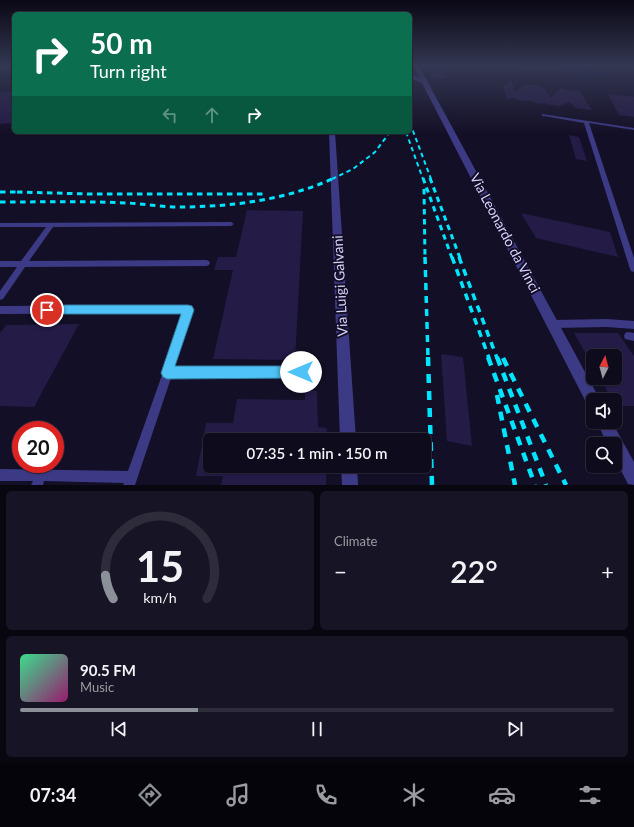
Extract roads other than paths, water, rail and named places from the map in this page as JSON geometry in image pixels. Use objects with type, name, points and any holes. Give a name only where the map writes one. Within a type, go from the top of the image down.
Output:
[{"type":"street","name":"Via Leonardo da Vinci","points":[[428,89],[589,393]]},
{"type":"street","name":"Via Luigi Galvani","points":[[332,134],[348,433]]},
{"type":"street","points":[[608,429],[634,478]]},
{"type":"street","points":[[349,473],[350,485]]},
{"type":"lane","points":[[544,115],[634,128]]},
{"type":"lane","points":[[586,121],[634,269]]},
{"type":"lane","points":[[0,226],[231,224]]},
{"type":"lane","points":[[0,297],[50,226]]},
{"type":"lane","points":[[0,264],[206,264]]},
{"type":"lane","points":[[0,310],[188,310],[130,481],[39,480],[0,475]]},
{"type":"lane","points":[[553,324],[607,323],[634,325]]},
{"type":"lane","points":[[167,373],[301,372]]},
{"type":"railway","points":[[412,128],[431,179]]},
{"type":"railway","points":[[332,179],[353,169],[375,152],[388,134]]},
{"type":"railway","points":[[407,134],[423,179]]},
{"type":"railway","points":[[0,202],[112,202],[166,207],[218,206],[278,197],[316,186],[334,178]]},
{"type":"railway","points":[[423,178],[452,258]]},
{"type":"railway","points":[[430,178],[460,258]]},
{"type":"railway","points":[[424,189],[425,258]]},
{"type":"railway","points":[[0,192],[17,192]]},
{"type":"railway","points":[[17,192],[22,192]]},
{"type":"railway","points":[[17,192],[89,194],[265,194]]},
{"type":"railway","points":[[425,257],[428,358]]},
{"type":"railway","points":[[452,257],[489,358]]},
{"type":"railway","points":[[459,257],[497,358]]},
{"type":"railway","points":[[428,357],[432,485]]},
{"type":"railway","points":[[488,357],[535,485]]},
{"type":"railway","points":[[497,357],[546,485]]},
{"type":"railway","points":[[503,358],[566,485]]},
{"type":"railway","points":[[497,395],[515,485]]}]
